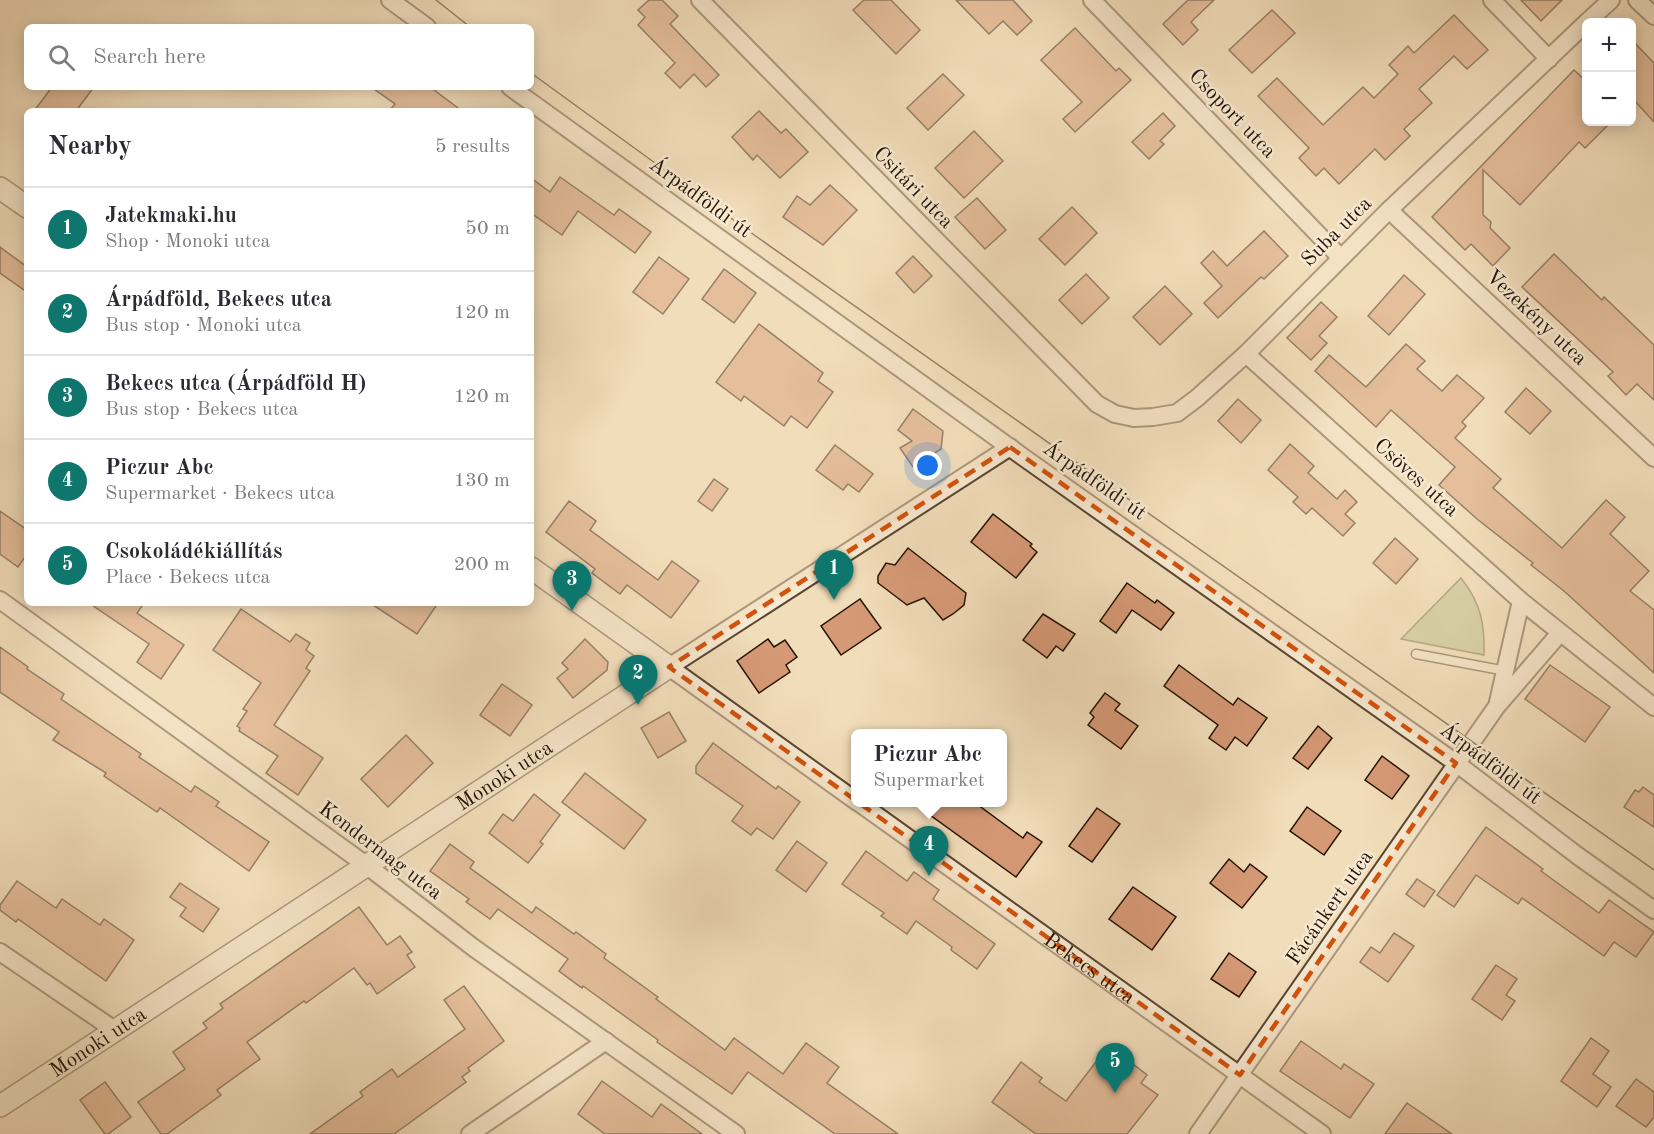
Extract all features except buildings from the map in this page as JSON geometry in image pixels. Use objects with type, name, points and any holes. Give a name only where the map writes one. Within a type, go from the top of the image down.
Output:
[{"type":"street","points":[[390,0],[423,24]]},
{"type":"street","name":"Csitári utca","points":[[700,0],[1097,404]]},
{"type":"street","name":"Csoport utca","points":[[1092,0],[1341,258]]},
{"type":"street","points":[[1492,0],[1549,59]]},
{"type":"street","name":"Suba utca","points":[[1592,18],[1611,0]]},
{"type":"street","points":[[1637,0],[1654,16]]},
{"type":"street","name":"Suba utca","points":[[1097,404],[1115,414],[1134,418],[1177,413],[1246,354],[1389,210],[1582,28]]},
{"type":"street","name":"Árpádföldi út","points":[[514,90],[1456,764],[1654,910]]},
{"type":"street","points":[[0,188],[24,205]]},
{"type":"street","name":"Vezekény utca","points":[[1389,210],[1654,458]]},
{"type":"street","name":"Csöves utca","points":[[1246,354],[1521,601],[1654,707]]},
{"type":"street","name":"Monoki utca","points":[[0,1106],[669,666],[1010,447]]},
{"type":"street","name":"Bekecs utca","points":[[534,570],[851,798]]},
{"type":"street","name":"Kendermag utca","points":[[0,600],[366,866],[474,948],[736,1134]]},
{"type":"street","name":"Fácánkert utca","points":[[1497,705],[1521,601]]},
{"type":"street","name":"Fácánkert utca","points":[[1198,1134],[1497,705],[1560,633]]},
{"type":"street","name":"Bekecs utca","points":[[864,807],[1322,1134]]},
{"type":"street","points":[[0,952],[116,1031]]},
{"type":"street","points":[[470,1134],[606,1041]]},
{"type":"lane","points":[[1416,654],[1506,671]]},
{"type":"highlighted area","points":[[1010,447],[1456,763],[1240,1075],[669,667]]},
{"type":"green space","points":[[1461,578],[1473,596],[1480,615],[1484,634],[1484,655],[1401,639]]},
{"type":"tram line","points":[[436,0],[466,24]]},
{"type":"tram line","points":[[534,75],[757,237],[1654,870]]},
{"type":"place","name":"Jatekmaki.hu","points":[[834,600]]},
{"type":"place","name":"Bekecs utca (Árpádföld H)","points":[[572,611]]},
{"type":"place","name":"Árpádföld, Bekecs utca","points":[[638,705]]},
{"type":"place","name":"Piczur Abc","points":[[929,876]]},
{"type":"place","name":"Csokoládékiállítás","points":[[1115,1093]]}]
